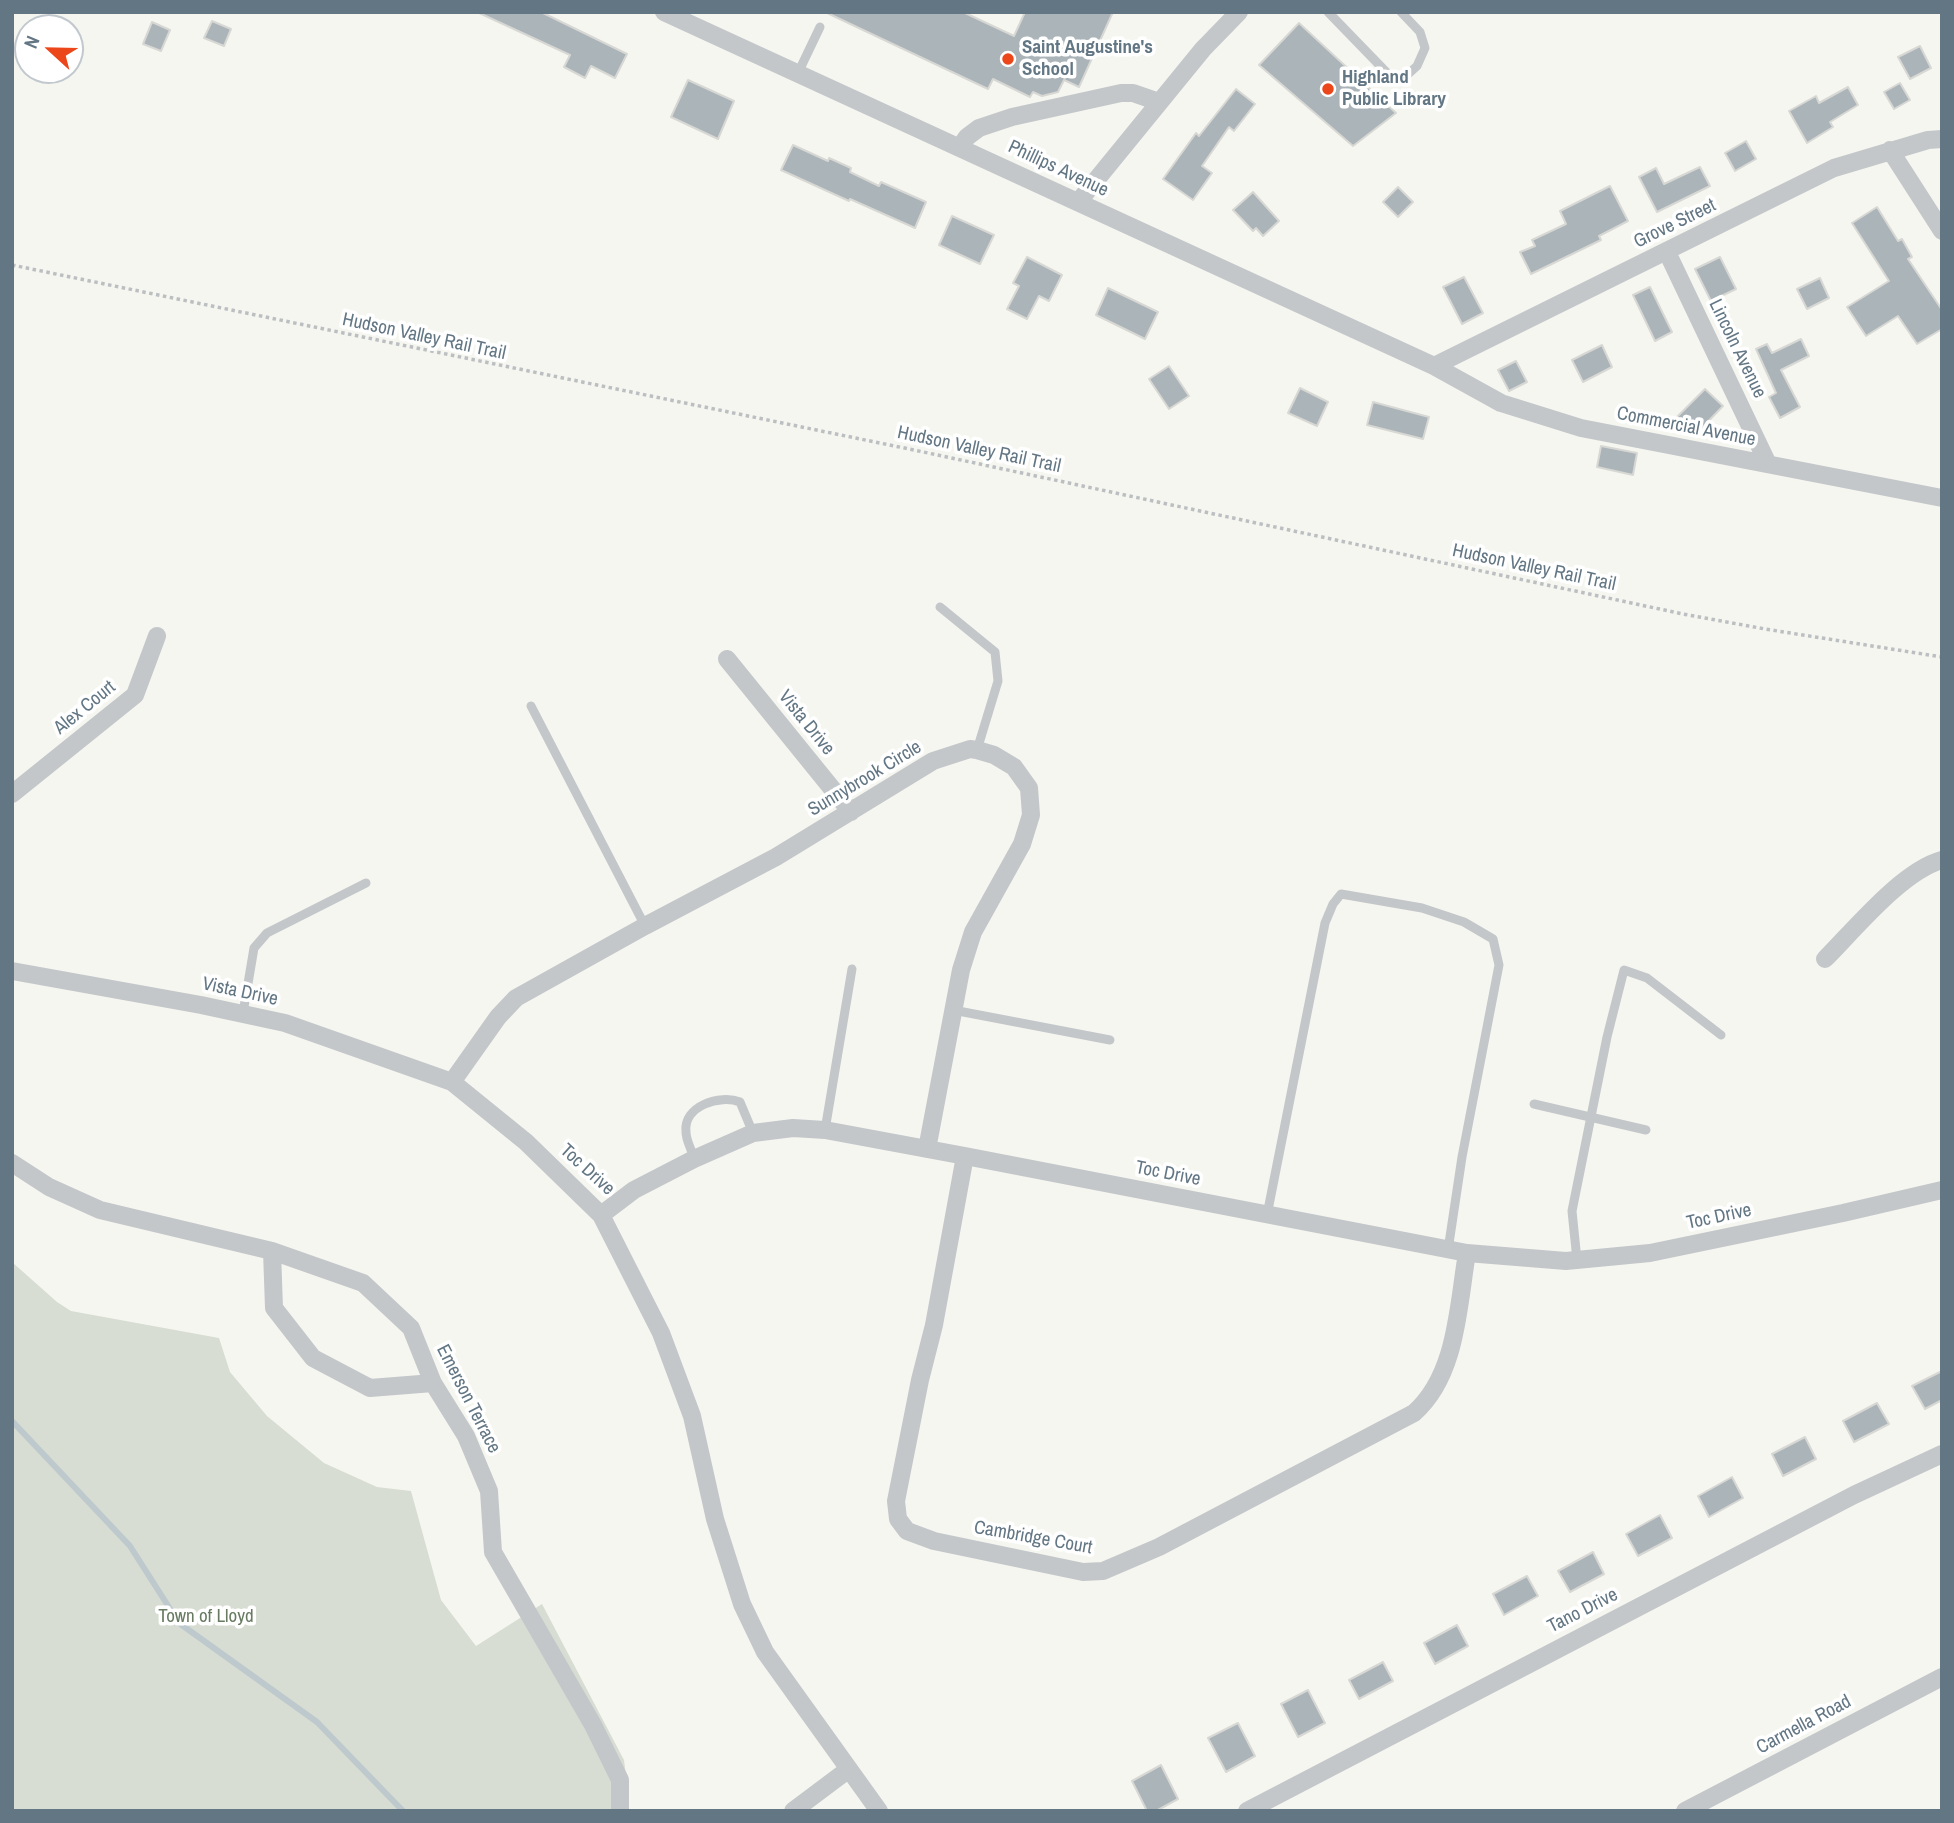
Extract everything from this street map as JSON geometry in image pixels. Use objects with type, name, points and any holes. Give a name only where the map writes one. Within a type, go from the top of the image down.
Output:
[{"type":"street","name":"Phillips Avenue","points":[[664,12],[1434,366]]},
{"type":"street","points":[[1079,201],[1203,49],[1239,12]]},
{"type":"street","points":[[960,147],[979,128],[1036,112],[1121,93],[1133,93],[1159,102]]},
{"type":"street","name":"Grove Street","points":[[1434,366],[1834,168],[1890,150],[1942,139]]},
{"type":"street","points":[[1890,150],[1942,231]]},
{"type":"street","name":"Lincoln Avenue","points":[[1667,252],[1768,464]]},
{"type":"street","name":"Commercial Avenue","points":[[1434,366],[1513,408],[1581,428],[1942,498]]},
{"type":"street","name":"Alex Court","points":[[12,794],[135,695],[157,636]]},
{"type":"street","name":"Vista Drive","points":[[727,659],[851,812]]},
{"type":"street","name":"Sunnybrook Circle","points":[[452,1082],[498,1017],[516,998],[776,857],[933,761],[970,749],[978,750]]},
{"type":"street","points":[[927,1149],[961,970],[973,932],[1022,844],[1031,815],[1029,788],[1014,767],[994,755],[978,750]]},
{"type":"street","points":[[1825,958],[1899,885],[1928,864],[1942,860]]},
{"type":"street","name":"Vista Drive","points":[[12,971],[285,1023],[452,1082]]},
{"type":"street","name":"Toc Drive","points":[[452,1082],[526,1142],[601,1214],[634,1190],[752,1133],[793,1128],[825,1130],[965,1156],[1448,1250],[1534,1259],[1577,1260],[1650,1253],[1942,1190]]},
{"type":"street","name":"Cambridge Court","points":[[965,1156],[934,1325],[896,1501],[898,1519],[907,1531],[934,1541],[1083,1572],[1103,1571],[1159,1547],[1414,1413],[1437,1388],[1453,1338],[1467,1253]]},
{"type":"street","name":"Emerson Terrace","points":[[12,1163],[49,1187],[100,1210],[272,1251],[363,1283],[411,1328],[433,1383],[466,1436],[489,1491],[493,1552],[593,1726],[620,1780],[620,1811]]},
{"type":"street","points":[[601,1214],[662,1333],[692,1416],[715,1519],[742,1604],[765,1652],[879,1811]]},
{"type":"street","points":[[272,1251],[274,1308],[313,1358],[370,1388],[433,1383]]},
{"type":"street","name":"Tano Drive","points":[[1247,1811],[1854,1495],[1942,1454]]},
{"type":"street","name":"Carmella Road","points":[[1685,1811],[1942,1677]]},
{"type":"street","points":[[793,1811],[849,1769]]},
{"type":"lane","points":[[1328,12],[1391,76],[1406,76],[1417,66],[1424,48],[1420,32],[1401,12]]},
{"type":"lane","points":[[798,73],[820,27]]},
{"type":"lane","points":[[940,607],[995,652],[998,681],[978,750]]},
{"type":"lane","points":[[531,706],[645,926]]},
{"type":"lane","points":[[243,1013],[254,948],[267,933],[366,883]]},
{"type":"lane","points":[[1268,1214],[1325,923],[1333,904],[1341,894],[1422,908],[1464,922],[1493,939],[1499,965],[1462,1157],[1448,1250]]},
{"type":"lane","points":[[825,1130],[852,969]]},
{"type":"lane","points":[[1577,1260],[1572,1211],[1607,1037],[1624,970],[1647,978],[1721,1035]]},
{"type":"lane","points":[[953,1010],[1110,1040]]},
{"type":"lane","points":[[694,1159],[686,1133],[687,1122],[699,1107],[718,1100],[740,1102],[752,1133]]},
{"type":"lane","points":[[1534,1104],[1646,1130]]},
{"type":"path","name":"Hudson Valley Rail Trail","points":[[12,265],[914,450],[1671,611],[1942,657]]},
{"type":"green space","name":"Town of Lloyd","points":[[12,1262],[71,1311],[219,1338],[230,1372],[267,1416],[324,1463],[377,1487],[411,1491],[441,1600],[476,1646],[542,1604],[624,1760],[627,1784],[625,1811],[12,1811]]},
{"type":"building","points":[[477,12],[541,12],[627,54],[615,78],[591,66],[585,78],[564,67],[570,55]]},
{"type":"building","name":"Saint Augustine's School","points":[[825,12],[963,12],[1014,36],[1025,12],[1113,12],[1079,87],[1064,80],[1058,92],[1042,96],[1033,92],[1030,97],[993,79],[988,89]]},
{"type":"building","points":[[212,21],[231,29],[224,46],[204,38]]},
{"type":"building","points":[[152,22],[170,30],[161,51],[143,44]]},
{"type":"building","name":"Highland Public Library","points":[[1299,23],[1396,113],[1353,146],[1259,65]]},
{"type":"building","points":[[1920,46],[1931,68],[1910,79],[1898,57]]},
{"type":"building","points":[[688,80],[734,101],[718,139],[671,117]]},
{"type":"building","points":[[1900,83],[1910,100],[1894,109],[1884,92]]},
{"type":"building","points":[[1848,87],[1858,105],[1830,122],[1833,127],[1807,143],[1789,111],[1816,96],[1819,103]]},
{"type":"building","points":[[1236,89],[1255,104],[1234,131],[1229,127],[1202,166],[1212,173],[1193,200],[1163,179],[1196,133],[1199,136]]},
{"type":"building","points":[[1746,141],[1756,159],[1735,171],[1725,153]]},
{"type":"building","points":[[793,145],[851,168],[850,172],[879,186],[881,182],[926,202],[915,228],[781,170]]},
{"type":"building","points":[[1700,167],[1710,186],[1657,212],[1639,177],[1656,168],[1664,184]]},
{"type":"building","points":[[1610,186],[1628,221],[1599,236],[1601,240],[1531,274],[1520,252],[1535,246],[1532,240],[1566,224],[1560,211]]},
{"type":"building","points":[[1398,187],[1413,202],[1398,217],[1383,202]]},
{"type":"building","points":[[1253,192],[1279,221],[1263,236],[1256,228],[1253,231],[1233,210]]},
{"type":"building","points":[[1877,207],[1898,241],[1902,239],[1912,257],[1908,259],[1942,310],[1942,329],[1917,344],[1898,316],[1866,336],[1847,307],[1889,281],[1852,223]]},
{"type":"building","points":[[952,216],[994,235],[980,264],[939,245]]},
{"type":"building","points":[[1027,257],[1062,275],[1049,301],[1039,296],[1027,319],[1007,309],[1019,286],[1013,283]]},
{"type":"building","points":[[1720,257],[1736,289],[1711,301],[1695,269]]},
{"type":"building","points":[[1464,277],[1483,313],[1462,324],[1443,287]]},
{"type":"building","points":[[1820,278],[1829,298],[1807,309],[1797,289]]},
{"type":"building","points":[[1650,287],[1672,332],[1655,341],[1633,295]]},
{"type":"building","points":[[1108,288],[1158,312],[1145,339],[1096,315]]},
{"type":"building","points":[[1801,339],[1809,356],[1781,370],[1800,407],[1780,418],[1769,397],[1776,393],[1756,349],[1767,344],[1772,353]]},
{"type":"building","points":[[1602,345],[1612,367],[1583,382],[1572,360]]},
{"type":"building","points":[[1516,361],[1527,382],[1509,391],[1498,370]]},
{"type":"building","points":[[1169,366],[1189,396],[1169,409],[1149,379]]},
{"type":"building","points":[[1300,388],[1328,402],[1317,426],[1288,413]]},
{"type":"building","points":[[1705,389],[1723,406],[1695,435],[1677,417]]},
{"type":"building","points":[[1373,402],[1429,417],[1423,439],[1367,425]]},
{"type":"building","points":[[1601,446],[1637,453],[1633,475],[1597,467]]},
{"type":"building","points":[[1942,1371],[1942,1400],[1925,1409],[1912,1386]]},
{"type":"building","points":[[1877,1403],[1889,1424],[1854,1442],[1843,1421]]},
{"type":"building","points":[[1805,1437],[1816,1459],[1783,1476],[1772,1454]]},
{"type":"building","points":[[1732,1477],[1743,1498],[1709,1517],[1698,1496]]},
{"type":"building","points":[[1660,1515],[1672,1538],[1638,1556],[1626,1534]]},
{"type":"building","points":[[1593,1552],[1604,1574],[1570,1592],[1558,1571]]},
{"type":"building","points":[[1527,1576],[1538,1596],[1504,1615],[1493,1594]]},
{"type":"building","points":[[1457,1625],[1468,1646],[1435,1664],[1424,1643]]},
{"type":"building","points":[[1383,1662],[1393,1681],[1359,1699],[1349,1680]]},
{"type":"building","points":[[1308,1690],[1325,1723],[1298,1737],[1281,1704]]},
{"type":"building","points":[[1238,1723],[1255,1756],[1226,1772],[1208,1738]]},
{"type":"building","points":[[1161,1765],[1178,1799],[1156,1811],[1147,1811],[1132,1781]]},
{"type":"waterway","points":[[12,1421],[130,1546],[179,1623],[317,1722],[403,1811]]},
{"type":"place","name":"Saint Augustine's School","points":[[1008,59]]},
{"type":"place","name":"Highland Public Library","points":[[1328,89]]}]
